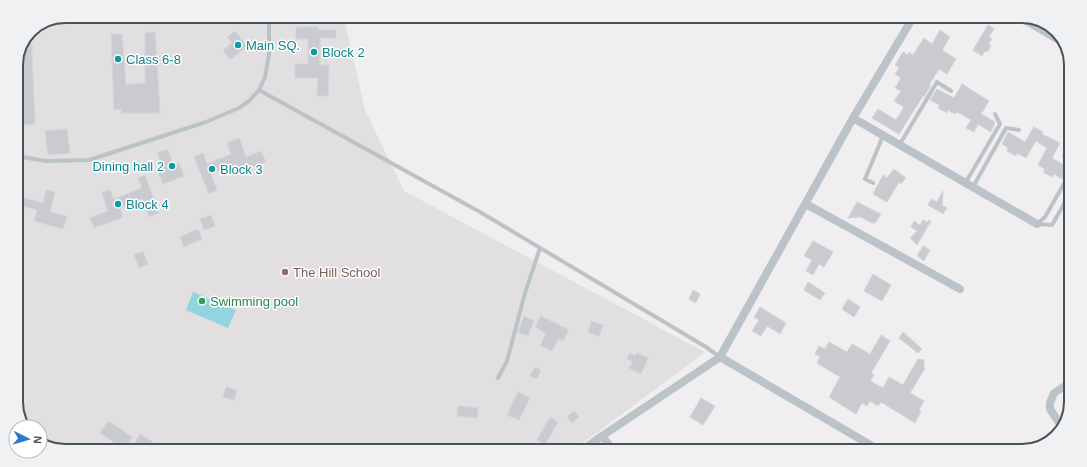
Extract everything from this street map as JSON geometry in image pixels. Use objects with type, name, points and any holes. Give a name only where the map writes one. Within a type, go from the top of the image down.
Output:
[{"type":"street","points":[[591,444],[720,357],[853,118],[910,23]]},
{"type":"street","points":[[1033,25],[1053,37]]},
{"type":"street","points":[[853,118],[1037,224]]},
{"type":"street","points":[[806,204],[960,289]]},
{"type":"street","points":[[720,357],[869,444]]},
{"type":"street","points":[[1059,422],[1050,409],[1050,403],[1054,393],[1064,387]]},
{"type":"street","points":[[602,436],[608,444]]},
{"type":"lane","points":[[23,157],[46,161],[89,160],[206,122],[239,108],[249,101],[259,90],[265,77],[269,54],[269,23]]},
{"type":"lane","points":[[900,144],[937,82],[951,91]]},
{"type":"lane","points":[[259,90],[480,212],[706,347],[720,357]]},
{"type":"lane","points":[[966,182],[1000,124],[995,114]]},
{"type":"lane","points":[[973,187],[1006,128],[1019,130]]},
{"type":"lane","points":[[873,183],[865,179],[884,135]]},
{"type":"lane","points":[[1037,224],[1045,217],[1064,184]]},
{"type":"lane","points":[[1037,224],[1052,224],[1064,204]]},
{"type":"lane","points":[[498,378],[507,360],[525,293],[540,248]]},
{"type":"shaded area","name":"The Hill School","points":[[345,23],[365,110],[404,191],[705,352],[582,444],[65,444],[49,441],[48,419],[26,419],[23,405],[23,62],[27,46],[37,33],[49,26],[57,24]]},
{"type":"water","name":"Swimming pool","points":[[193,292],[236,310],[228,328],[186,310]]},
{"type":"building","points":[[988,25],[994,29],[989,37],[992,39],[989,44],[991,46],[982,56],[973,50]]},
{"type":"building","name":"Block 2","points":[[296,27],[319,27],[318,30],[336,30],[336,38],[320,38],[320,65],[329,65],[328,96],[317,96],[318,78],[295,78],[295,64],[308,64],[308,39],[296,39]]},
{"type":"building","points":[[940,30],[950,37],[942,50],[956,59],[947,74],[939,69],[929,85],[931,85],[924,97],[923,96],[899,134],[872,118],[878,109],[896,120],[904,107],[894,101],[901,91],[895,88],[901,78],[895,74],[899,68],[895,65],[903,52],[908,55],[909,52],[913,55],[924,38],[932,44]]},
{"type":"building","name":"Main SQ.","points":[[235,31],[247,46],[230,60],[223,50],[232,43],[227,37]]},
{"type":"building","name":"Class 6-8","points":[[155,32],[160,113],[121,113],[121,109],[114,110],[111,34],[122,34],[126,85],[145,83],[145,33]]},
{"type":"building","points":[[31,40],[35,124],[23,125],[23,62],[27,46]]},
{"type":"building","points":[[962,84],[989,101],[981,114],[995,122],[991,132],[978,124],[974,132],[966,128],[971,120],[957,112],[955,114],[948,110],[947,113],[938,108],[940,105],[930,100],[937,89],[954,98]]},
{"type":"building","points":[[1034,127],[1043,132],[1042,134],[1060,143],[1052,158],[1064,165],[1064,176],[1062,179],[1054,174],[1052,177],[1043,172],[1045,169],[1038,165],[1047,148],[1036,141],[1026,158],[1017,153],[1016,156],[1007,151],[1008,148],[1002,144],[1008,132],[1025,142]]},
{"type":"building","points":[[67,129],[70,153],[48,155],[45,131]]},
{"type":"building","name":"Block 3","points":[[239,138],[246,157],[261,151],[266,162],[239,173],[236,164],[211,174],[217,190],[209,194],[194,157],[203,153],[207,164],[231,154],[227,143]]},
{"type":"building","name":"Dining hall 2","points":[[167,149],[174,165],[179,163],[184,176],[163,184],[157,170],[163,168],[157,153]]},
{"type":"building","points":[[894,169],[906,178],[901,184],[899,182],[887,202],[873,194],[883,175],[887,178]]},
{"type":"building","name":"Block 4","points":[[145,175],[159,213],[149,217],[143,199],[120,208],[123,217],[94,228],[90,218],[108,211],[102,193],[110,190],[114,199],[142,188],[138,178]]},
{"type":"building","points":[[46,190],[55,192],[50,212],[67,216],[63,229],[34,221],[37,210],[23,206],[23,198],[43,203]]},
{"type":"building","points":[[943,191],[942,205],[947,208],[943,214],[928,205],[931,199],[937,202]]},
{"type":"building","points":[[857,202],[881,214],[875,223],[861,217],[848,218]]},
{"type":"building","points":[[211,215],[215,226],[204,230],[200,219]]},
{"type":"building","points":[[923,220],[927,222],[930,220],[931,221],[917,245],[910,238],[917,231],[911,227],[914,221],[920,225]]},
{"type":"building","points":[[198,229],[202,239],[184,247],[180,237]]},
{"type":"building","points":[[813,241],[833,252],[824,267],[819,264],[813,275],[806,271],[812,260],[804,256]]},
{"type":"building","points":[[923,246],[930,250],[924,261],[917,256]]},
{"type":"building","points":[[143,251],[148,264],[139,268],[134,255]]},
{"type":"building","points":[[873,274],[891,285],[882,301],[864,291]]},
{"type":"building","points":[[808,282],[825,293],[820,300],[804,290]]},
{"type":"building","points":[[693,290],[700,294],[696,303],[689,299]]},
{"type":"building","points":[[848,299],[860,307],[854,317],[842,309]]},
{"type":"building","points":[[760,307],[786,323],[780,334],[767,326],[761,336],[752,331],[759,320],[754,317]]},
{"type":"building","points":[[524,316],[534,321],[528,336],[518,332]]},
{"type":"building","points":[[541,316],[569,330],[563,341],[558,339],[552,351],[540,346],[546,333],[535,327]]},
{"type":"building","points":[[591,321],[603,325],[599,336],[588,332]]},
{"type":"building","points":[[903,332],[922,349],[918,353],[899,338]]},
{"type":"building","points":[[881,335],[890,341],[871,373],[874,375],[870,381],[883,388],[889,377],[903,385],[918,359],[924,360],[925,368],[910,393],[924,401],[919,410],[921,411],[915,423],[881,402],[878,406],[870,401],[867,406],[862,403],[856,414],[829,397],[840,377],[817,363],[820,357],[815,354],[819,346],[825,349],[829,342],[847,352],[852,344],[870,354]]},
{"type":"building","points":[[630,353],[635,356],[637,353],[648,358],[641,374],[629,368],[633,362],[627,359]]},
{"type":"building","points":[[535,367],[541,370],[537,379],[530,376]]},
{"type":"building","points":[[226,387],[237,390],[234,400],[223,397]]},
{"type":"building","points":[[518,392],[530,398],[519,420],[507,415]]},
{"type":"building","points":[[701,398],[715,406],[703,425],[690,417]]},
{"type":"building","points":[[458,406],[478,408],[477,418],[457,416]]},
{"type":"building","points":[[574,411],[579,417],[572,423],[567,417]]},
{"type":"building","points":[[550,417],[558,422],[546,444],[537,440]]},
{"type":"building","points":[[108,421],[132,437],[128,444],[116,444],[100,433]]},
{"type":"building","points":[[140,434],[153,442],[152,444],[135,443]]},
{"type":"place","name":"Main SQ.","points":[[238,45]]},
{"type":"place","name":"Block 2","points":[[314,52]]},
{"type":"place","name":"Class 6-8","points":[[118,59]]},
{"type":"place","name":"Dining hall 2","points":[[172,166]]},
{"type":"place","name":"Block 3","points":[[212,169]]},
{"type":"place","name":"Block 4","points":[[118,204]]},
{"type":"place","name":"The Hill School","points":[[285,272]]},
{"type":"place","name":"Swimming pool","points":[[202,301]]}]
